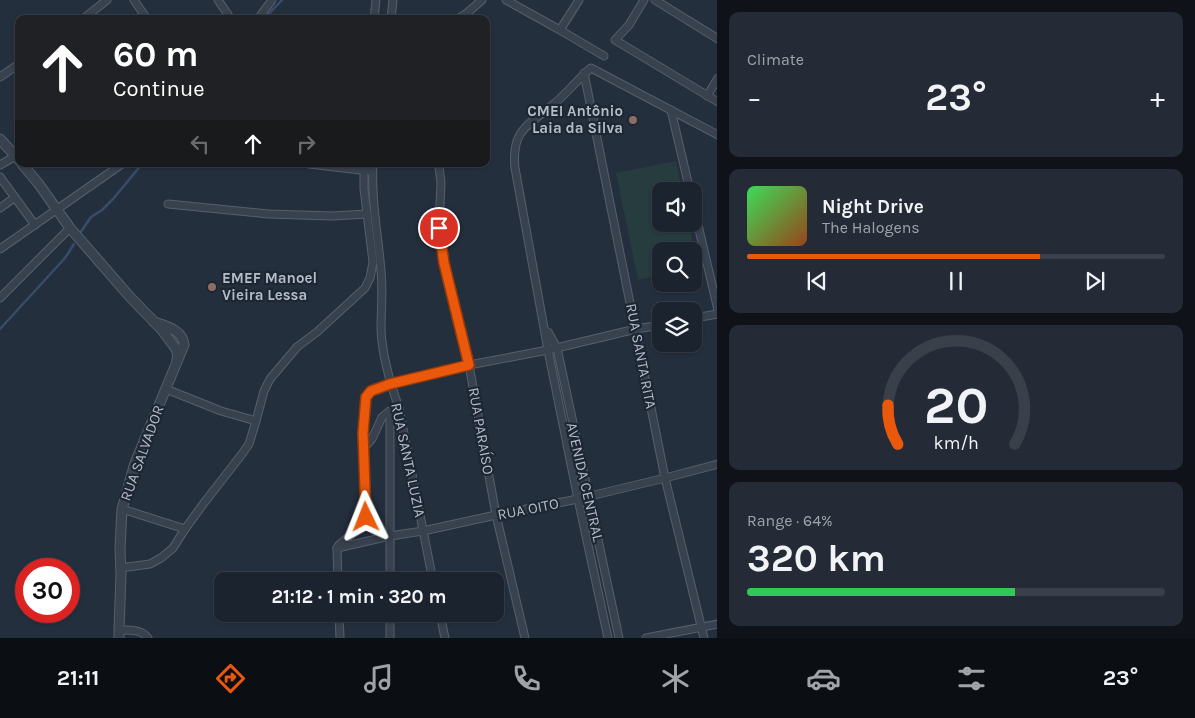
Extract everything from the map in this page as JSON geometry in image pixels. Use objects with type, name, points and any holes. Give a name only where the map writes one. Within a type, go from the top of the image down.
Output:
[{"type":"street","points":[[88,15],[106,0]]},
{"type":"street","points":[[134,0],[144,15]]},
{"type":"street","points":[[218,0],[228,15]]},
{"type":"street","points":[[261,15],[272,0]]},
{"type":"street","points":[[374,15],[376,0]]},
{"type":"street","points":[[391,15],[393,0]]},
{"type":"street","points":[[464,15],[482,0]]},
{"type":"street","points":[[506,0],[604,56]]},
{"type":"street","points":[[560,30],[579,0]]},
{"type":"street","points":[[644,0],[629,25],[615,40],[717,101]]},
{"type":"street","points":[[655,0],[717,37]]},
{"type":"street","points":[[0,77],[15,67]]},
{"type":"street","points":[[584,73],[591,68],[717,134]]},
{"type":"street","name":"AVENIDA CENTRAL","points":[[584,73],[555,103],[521,132],[514,155],[548,350],[608,638]]},
{"type":"street","name":"RUA SANTA RITA","points":[[584,73],[665,478],[704,638]]},
{"type":"street","points":[[707,96],[717,80]]},
{"type":"street","points":[[671,110],[688,182]]},
{"type":"street","points":[[0,139],[15,153]]},
{"type":"street","points":[[0,165],[15,158]]},
{"type":"street","name":"RUA SALVADOR","points":[[25,167],[70,228],[130,297],[154,322],[178,332],[184,339],[184,344],[135,463],[122,509],[119,634]]},
{"type":"street","points":[[0,249],[118,167]]},
{"type":"street","points":[[120,568],[150,564],[162,558],[173,548],[185,529],[249,444],[264,391],[270,379],[297,347],[317,332],[364,288],[370,278],[373,262],[366,214],[364,167],[373,168]]},
{"type":"street","name":"RUA PARAÍSO","points":[[439,167],[441,183],[439,228],[444,263],[469,365],[496,515],[524,638]]},
{"type":"street","name":"RUA SANTA LUZIA","points":[[373,168],[374,220],[382,272],[381,331],[383,350],[390,384],[399,408],[431,572]]},
{"type":"street","points":[[0,178],[35,225]]},
{"type":"street","points":[[0,208],[14,198]]},
{"type":"street","points":[[168,204],[268,214],[332,216],[366,214]]},
{"type":"street","points":[[0,298],[70,228]]},
{"type":"street","points":[[700,232],[717,308]]},
{"type":"street","points":[[702,316],[717,312]]},
{"type":"street","points":[[338,572],[338,545],[361,526],[365,520],[364,414],[366,397],[371,391],[390,384],[469,365],[548,350],[652,326]]},
{"type":"street","name":"AVENIDA CENTRAL","points":[[545,328],[557,348],[619,638]]},
{"type":"street","points":[[166,388],[221,411],[256,421]]},
{"type":"street","points":[[363,449],[372,439],[382,417],[399,408]]},
{"type":"street","points":[[390,412],[390,572]]},
{"type":"street","name":"RUA OITO","points":[[338,548],[578,499],[717,464]]},
{"type":"street","points":[[122,509],[185,529]]},
{"type":"street","points":[[339,622],[340,638]]},
{"type":"street","points":[[390,622],[390,638]]},
{"type":"street","points":[[442,622],[445,638]]},
{"type":"street","points":[[646,638],[717,624]]},
{"type":"street","points":[[119,634],[138,632],[145,634],[148,638]]},
{"type":"green space","points":[[676,161],[680,182],[652,182],[652,232],[690,232],[692,242],[652,242],[652,277],[638,280],[616,173]]},
{"type":"waterway","points":[[268,15],[282,0]]},
{"type":"waterway","points":[[80,233],[91,217],[102,210],[113,199],[140,167]]},
{"type":"waterway","points":[[0,329],[65,258],[74,244]]},
{"type":"place","name":"CMEI Antônio Laia da Silva","points":[[633,120]]},
{"type":"place","name":"EMEF Manoel Vieira Lessa","points":[[212,287]]},
{"type":"route","points":[[366,517],[363,433],[368,393],[390,384],[469,365],[444,263],[439,228]]}]
